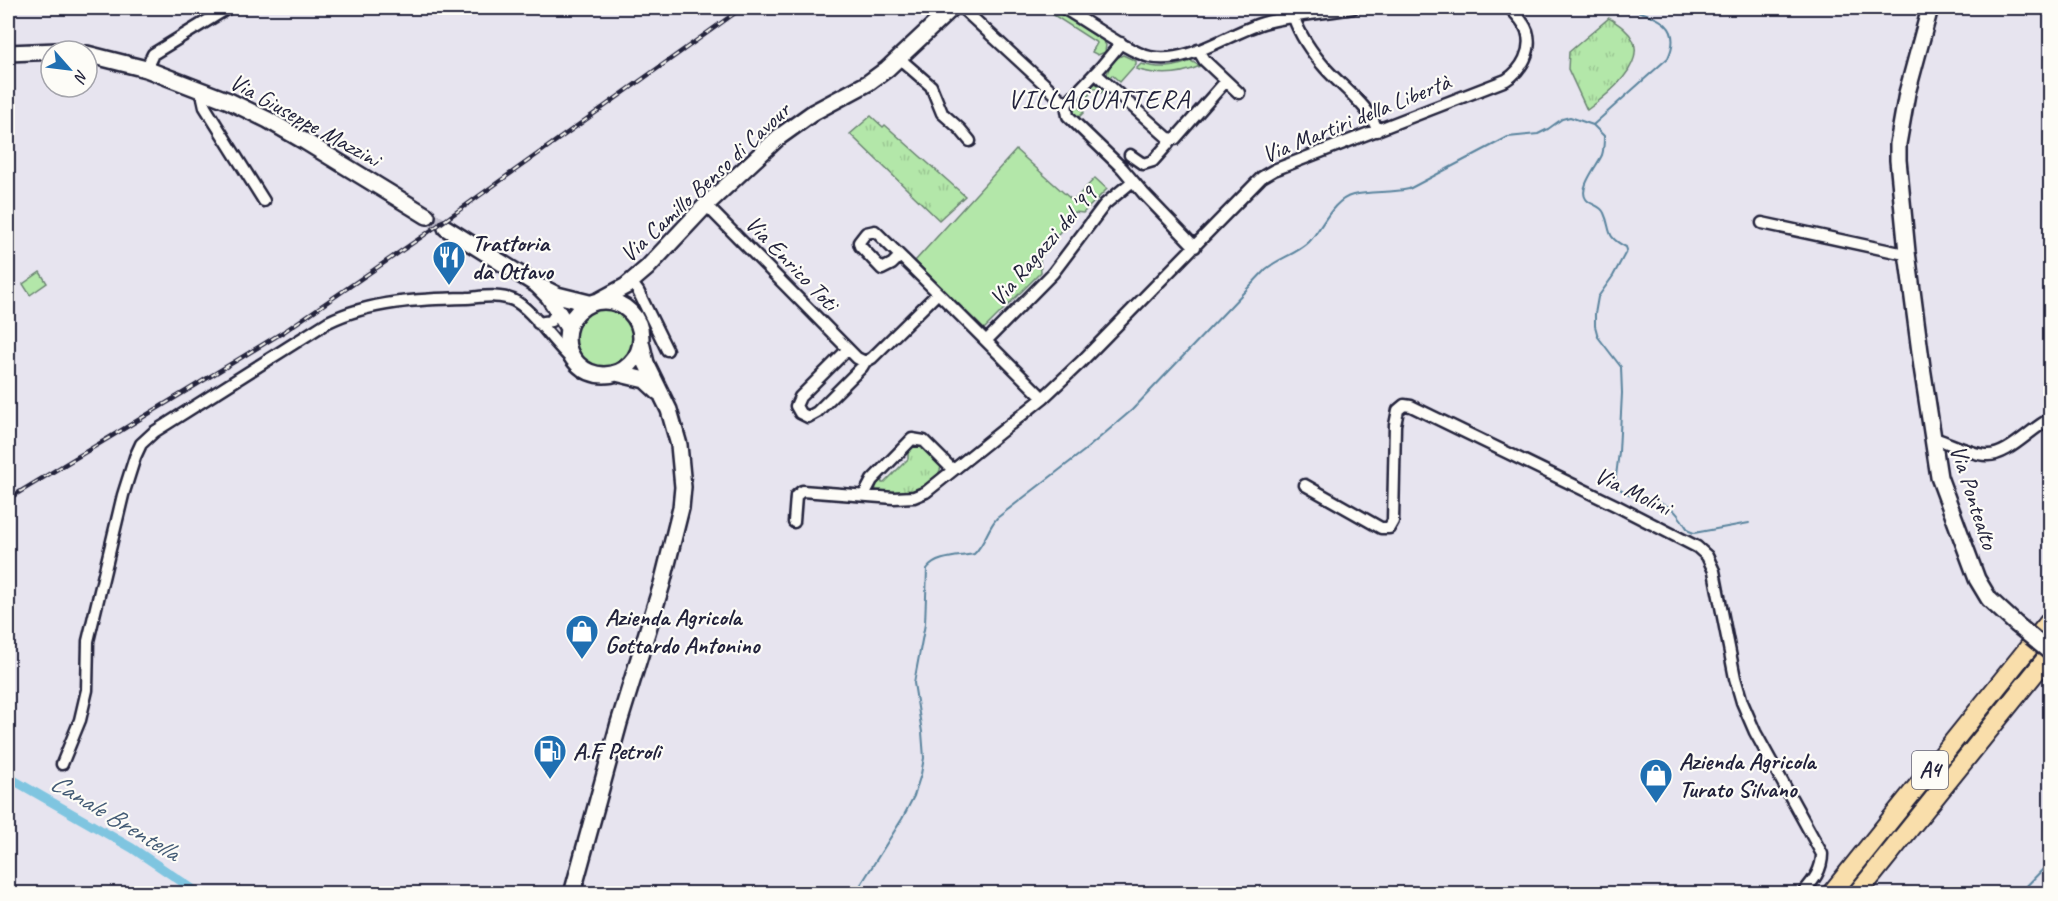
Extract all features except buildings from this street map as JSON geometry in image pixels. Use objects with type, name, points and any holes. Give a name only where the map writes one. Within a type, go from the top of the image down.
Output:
[{"type":"highway","name":"A4","points":[[1831,894],[2050,621]]},
{"type":"highway","name":"A4","points":[[1857,894],[2050,653]]},
{"type":"main road","name":"Via Camillo Benso di Cavour","points":[[594,302],[633,284],[706,205],[779,137],[814,112],[868,83],[900,58],[952,8]]},
{"type":"main road","name":"Via Pontealto","points":[[1930,8],[1907,93],[1898,144],[1898,160],[1907,252],[1932,440],[1939,477],[1977,579],[1989,598],[2050,653]]},
{"type":"main road","points":[[8,53],[39,52]]},
{"type":"main road","name":"Via Giuseppe Mazzini","points":[[99,57],[146,69],[268,120],[427,216]]},
{"type":"main road","points":[[446,228],[557,295],[594,302],[612,301],[623,305],[638,321],[641,342],[639,352],[633,361],[626,369],[616,373]]},
{"type":"main road","points":[[632,313],[633,284]]},
{"type":"main road","points":[[537,285],[549,297],[568,328]]},
{"type":"main road","points":[[594,302],[579,309],[568,328],[567,347],[577,364],[595,374],[616,373],[645,380],[664,399]]},
{"type":"main road","points":[[572,894],[619,723],[662,584],[681,508],[682,480],[679,445],[673,421],[646,363],[641,342]]},
{"type":"street","points":[[146,69],[153,54],[228,8]]},
{"type":"street","points":[[962,8],[1066,104],[1068,117],[1122,168],[1195,247]]},
{"type":"street","points":[[1063,8],[1121,43],[1149,57],[1162,58],[1181,57],[1264,23],[1353,8]]},
{"type":"street","name":"Via Martiri della Libertà","points":[[794,522],[796,496],[801,492],[894,498],[914,497],[926,492],[1043,398],[1262,177],[1274,170],[1506,80],[1515,74],[1526,58],[1529,41],[1527,29],[1510,8]]},
{"type":"street","points":[[1294,18],[1302,39],[1326,69],[1372,117],[1377,131]]},
{"type":"street","points":[[1066,104],[1121,43]]},
{"type":"street","points":[[1198,50],[1204,60],[1239,93]]},
{"type":"street","points":[[900,58],[931,86],[942,112],[970,141]]},
{"type":"street","points":[[1095,73],[1168,138],[1175,139],[1226,81]]},
{"type":"street","points":[[205,92],[203,98],[205,107],[264,201]]},
{"type":"street","points":[[1130,155],[1143,164],[1153,161],[1168,144],[1168,138]]},
{"type":"street","name":"Via Ragazzi del '99","points":[[986,341],[1053,273],[1105,204],[1133,181]]},
{"type":"street","name":"Via Enrico Toti","points":[[706,205],[847,350],[865,362]]},
{"type":"street","points":[[1762,223],[1900,253],[1907,252]]},
{"type":"street","points":[[900,256],[1043,398]]},
{"type":"street","points":[[633,284],[667,350]]},
{"type":"street","points":[[847,350],[800,397],[796,406],[800,413],[808,417],[817,412],[865,362],[872,358],[938,293]]},
{"type":"street","points":[[62,764],[80,720],[87,690],[88,641],[123,495],[141,444],[154,432],[328,322],[343,314],[372,307],[425,299],[499,296],[514,300],[538,323],[565,355],[577,364]]},
{"type":"street","points":[[538,323],[551,321],[556,308]]},
{"type":"street","points":[[538,323],[568,328]]},
{"type":"street","name":"Via Molini","points":[[1305,486],[1381,528],[1389,528],[1393,520],[1395,424],[1398,410],[1404,405],[1411,406],[1697,547],[1707,556],[1714,571],[1735,678],[1742,702],[1755,732],[1822,854],[1822,865],[1814,880],[1802,894]]},
{"type":"street","points":[[1932,440],[1937,439],[1984,455],[1995,455],[2050,419]]},
{"type":"street","points":[[864,495],[872,480],[912,439],[924,441],[953,470]]},
{"type":"green space","points":[[1054,10],[1102,40],[1106,45],[1105,52],[1098,55],[1092,52],[1097,43],[1052,14]]},
{"type":"green space","points":[[1609,18],[1631,36],[1635,50],[1633,60],[1613,89],[1587,110],[1568,69],[1569,52]]},
{"type":"green space","points":[[1123,55],[1136,61],[1136,64],[1120,82],[1112,75],[1109,78],[1107,75],[1112,63]]},
{"type":"green space","points":[[1191,61],[1200,66],[1184,72],[1168,74],[1136,69],[1141,64],[1166,67]]},
{"type":"green space","points":[[1095,83],[1105,89],[1101,93],[1095,88],[1078,107],[1084,112],[1078,118],[1071,109]]},
{"type":"green space","points":[[871,116],[883,127],[885,125],[965,196],[939,220],[850,134]]},
{"type":"green space","points":[[1016,150],[1073,201],[1095,178],[1107,189],[1083,213],[1075,212],[1040,258],[1041,272],[984,329],[915,261]]},
{"type":"green space","points":[[40,272],[47,283],[30,295],[23,284]]},
{"type":"green space","points":[[604,306],[627,315],[636,338],[627,361],[604,370],[581,361],[572,338],[581,315]]},
{"type":"green space","points":[[919,444],[941,464],[935,478],[916,492],[898,493],[876,490],[875,484],[881,477],[884,483],[908,459],[908,449]]},
{"type":"waterway","points":[[855,894],[902,819],[914,796],[921,774],[924,758],[914,683],[925,624],[927,569],[942,559],[974,554],[997,518],[1084,451],[1132,410],[1266,269],[1309,242],[1339,202],[1353,195],[1409,189],[1508,137],[1538,134],[1562,119],[1570,117],[1593,125],[1668,58],[1672,46],[1672,37],[1664,23],[1628,8]]},
{"type":"waterway","points":[[1593,125],[1604,136],[1604,148],[1586,183],[1584,194],[1588,201],[1603,210],[1611,236],[1627,250],[1598,297],[1595,314],[1598,337],[1621,367],[1619,452],[1615,484],[1628,494],[1658,502],[1672,509],[1689,531],[1694,533],[1749,523]]},
{"type":"waterway","name":"Canale Brentella","points":[[8,777],[132,848],[200,894]]},
{"type":"waterway","points":[[2019,894],[2050,862]]},
{"type":"tunnel","points":[[427,216],[446,228]]},
{"type":"railway","points":[[8,499],[285,331],[423,236],[742,8]]},
{"type":"place","name":"Trattoria da Ottavo","points":[[449,286]]},
{"type":"place","name":"Azienda Agricola Gottardo Antonino","points":[[582,660]]},
{"type":"place","name":"A.F Petroli","points":[[550,780]]},
{"type":"place","name":"Azienda Agricola Turato Silvano","points":[[1656,804]]},
{"type":"district","name":"VILLAGUATTERA","points":[[1099,99]]}]
